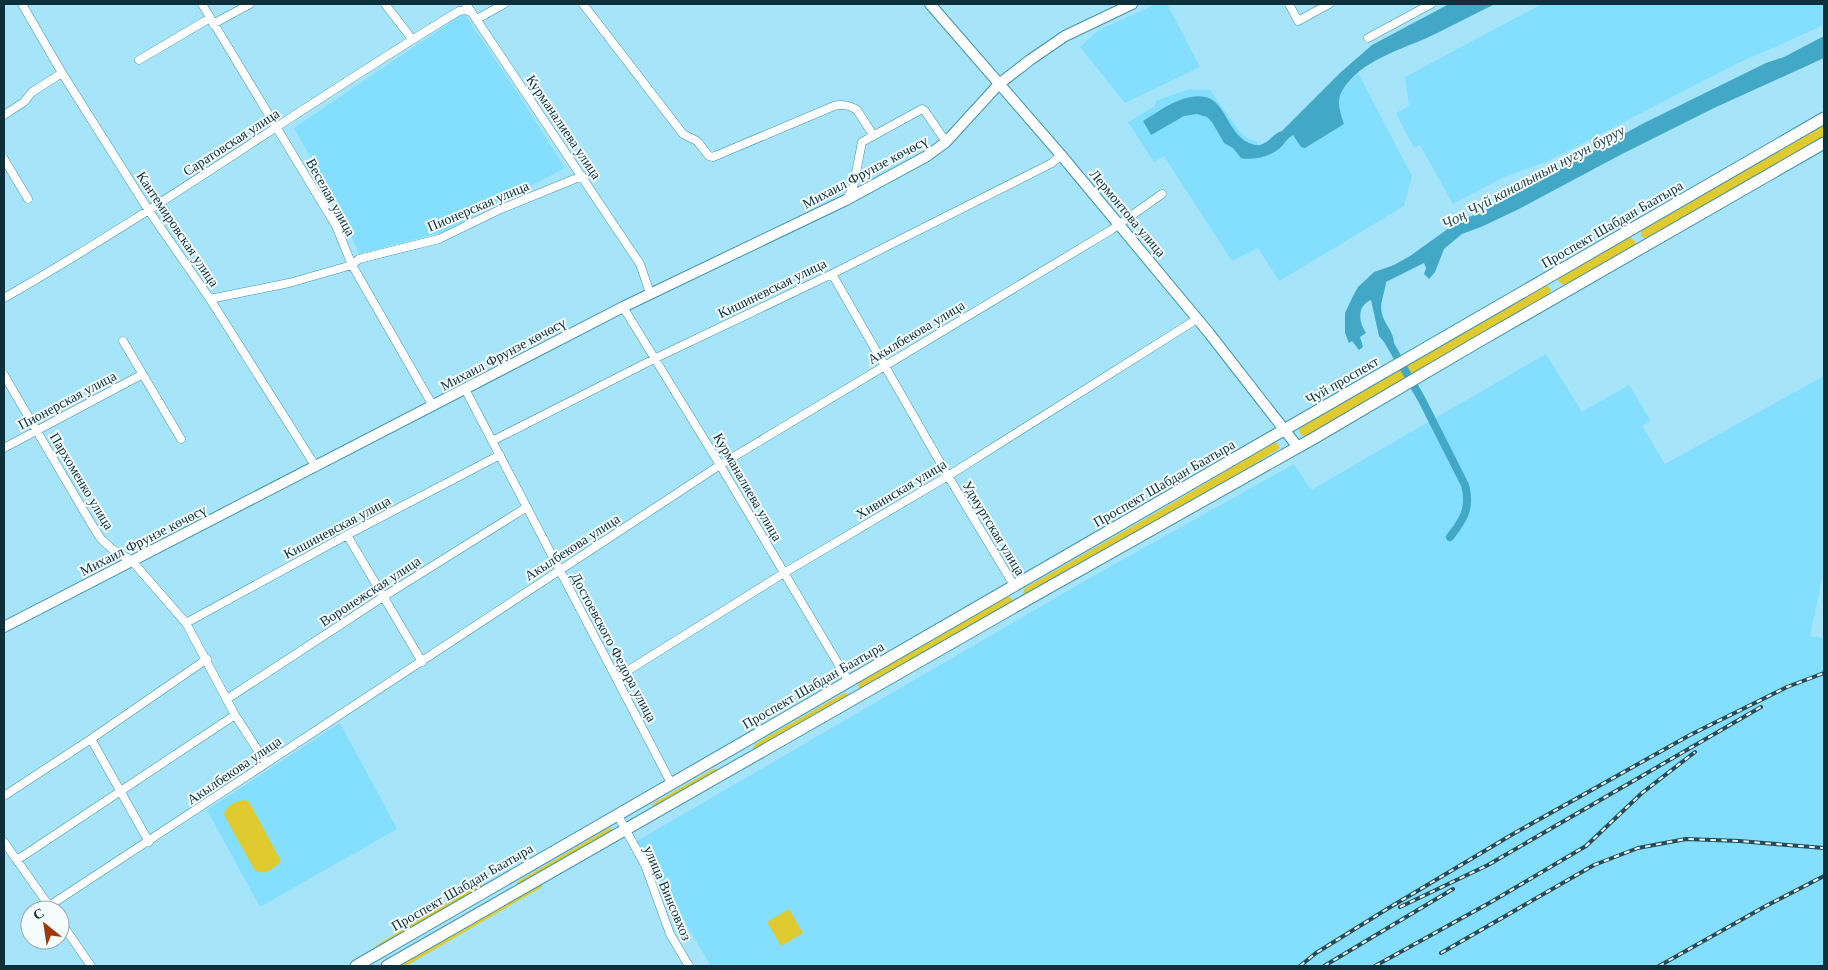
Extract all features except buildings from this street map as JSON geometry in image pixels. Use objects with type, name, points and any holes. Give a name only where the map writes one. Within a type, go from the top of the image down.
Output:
[{"type":"main road","name":"Лермонтова улица","points":[[930,4],[1061,155],[1197,319],[1297,446]]},
{"type":"main road","name":"Михаил Фрунзе көчөсү","points":[[4,627],[466,390],[650,293],[846,200],[927,156],[946,142],[999,84],[1030,60],[1065,36],[1132,4]]},
{"type":"main road","name":"Проспект Шабдан Баатыра","points":[[1414,356],[1824,118]]},
{"type":"main road","points":[[387,966],[1824,143]]},
{"type":"main road","points":[[1633,229],[1643,246]]},
{"type":"main road","points":[[1550,277],[1560,294]]},
{"type":"main road","name":"Чуй проспект","points":[[1285,431],[1414,356]]},
{"type":"main road","name":"Проспект Шабдан Баатыра","points":[[356,966],[1285,431]]},
{"type":"main road","points":[[1015,587],[1023,602]]},
{"type":"main road","points":[[848,682],[858,697]]},
{"type":"main road","points":[[744,742],[753,757]]},
{"type":"main road","points":[[718,756],[727,772]]},
{"type":"main road","points":[[495,885],[504,900]]},
{"type":"street","name":"Кантемировская улица","points":[[22,4],[149,211],[210,300],[316,467]]},
{"type":"street","name":"Веселая улица","points":[[202,4],[336,226],[352,265],[433,406]]},
{"type":"street","points":[[139,60],[212,21],[250,4]]},
{"type":"street","points":[[386,4],[412,39]]},
{"type":"street","name":"Курманалиева улица","points":[[466,4],[640,264],[650,293]]},
{"type":"street","points":[[477,19],[504,4]]},
{"type":"street","points":[[583,4],[683,134],[697,141],[709,156],[840,105],[853,107],[857,110],[873,135]]},
{"type":"street","points":[[1289,4],[1298,21],[1329,4]]},
{"type":"street","points":[[1368,38],[1430,4]]},
{"type":"street","name":"Саратовская улица","points":[[4,298],[149,211],[412,39],[458,11],[465,10],[471,12]]},
{"type":"street","points":[[4,115],[24,102],[32,92],[62,72]]},
{"type":"street","points":[[846,200],[853,188],[862,142],[873,135],[922,109],[946,142]]},
{"type":"street","name":"Кишиневская улица","points":[[492,441],[656,358],[832,274],[1052,163],[1061,155]]},
{"type":"street","points":[[4,159],[28,199]]},
{"type":"street","name":"Пионерская улица","points":[[210,300],[289,283],[352,265],[358,258],[439,239],[501,209],[582,176]]},
{"type":"street","name":"Акылбекова улица","points":[[63,900],[266,763],[720,465],[1119,225],[1162,194]]},
{"type":"street","name":"Удмуртская улица","points":[[832,274],[948,476],[1015,587]]},
{"type":"street","name":"Курманалиева улица","points":[[623,307],[656,358],[848,682]]},
{"type":"street","name":"Хивинская улица","points":[[616,678],[784,573],[948,476],[1197,319]]},
{"type":"street","points":[[123,341],[181,439]]},
{"type":"street","name":"Пархоменко улица","points":[[4,375],[101,539],[112,549],[132,561],[186,623],[235,715],[266,763]]},
{"type":"street","name":"Пионерская улица","points":[[4,448],[36,429],[142,375]]},
{"type":"street","name":"Достоевского Федора улица","points":[[466,390],[671,783]]},
{"type":"street","name":"Кишиневская улица","points":[[186,623],[347,535],[500,455]]},
{"type":"street","name":"Воронежская улица","points":[[227,699],[383,596],[528,507]]},
{"type":"street","points":[[347,535],[422,662]]},
{"type":"street","points":[[4,796],[91,739],[206,659]]},
{"type":"street","points":[[16,860],[235,715]]},
{"type":"street","points":[[91,739],[149,842]]},
{"type":"street","name":"улица Винсовхоз","points":[[617,814],[645,865],[670,934],[689,966]]},
{"type":"street","points":[[4,842],[45,900]]},
{"type":"street","points":[[70,936],[91,966]]},
{"type":"shaded area","points":[[1156,4],[1167,4],[1200,67],[1125,103],[1080,47],[1099,30]]},
{"type":"shaded area","points":[[1449,4],[1495,4],[1433,35],[1383,57],[1360,71],[1350,80],[1340,95],[1339,107],[1344,124],[1305,148],[1301,147],[1293,135],[1273,153],[1263,157],[1246,159],[1241,158],[1233,148],[1224,143],[1207,117],[1197,114],[1184,116],[1151,135],[1143,121],[1178,101],[1203,96],[1218,105],[1234,130],[1241,137],[1254,145],[1263,144],[1282,131],[1341,72],[1372,45]]},
{"type":"shaded area","points":[[1542,4],[1824,4],[1824,25],[1736,64],[1548,161],[1504,177],[1453,204],[1420,145],[1414,148],[1396,113],[1409,106],[1405,77]]},
{"type":"shaded area","points":[[464,13],[565,168],[443,232],[359,254],[337,204],[294,128]]},
{"type":"shaded area","points":[[1824,36],[1824,58],[1714,108],[1519,209],[1462,234],[1444,249],[1435,272],[1429,279],[1424,274],[1426,268],[1424,263],[1386,282],[1381,310],[1383,318],[1393,336],[1394,344],[1390,349],[1379,336],[1371,300],[1363,306],[1360,315],[1366,333],[1360,337],[1363,347],[1359,350],[1352,341],[1349,343],[1345,333],[1345,313],[1358,287],[1374,272],[1394,265],[1410,256],[1456,223],[1489,208],[1644,123],[1766,63],[1784,57]]},
{"type":"shaded area","points":[[1358,73],[1412,176],[1404,206],[1279,281],[1258,248],[1232,261],[1164,156],[1154,162],[1128,122],[1155,106],[1156,101],[1189,89],[1210,90],[1240,132],[1248,139],[1256,141],[1266,156],[1281,147],[1293,134],[1301,147],[1344,124],[1338,106],[1341,92]]},
{"type":"shaded area","points":[[1824,122],[1824,137],[1646,239],[1641,236],[1641,230]]},
{"type":"shaded area","points":[[1630,237],[1635,241],[1635,245],[1565,286],[1558,281],[1559,276]]},
{"type":"shaded area","points":[[1545,285],[1551,290],[1547,296],[1309,435],[1302,436],[1299,431],[1303,425]]},
{"type":"shaded area","points":[[1546,354],[1582,412],[1629,385],[1651,421],[1642,426],[1665,464],[1824,376],[1824,570],[1810,636],[1824,638],[1824,966],[711,966],[637,841],[1088,579],[1294,464],[1311,490]]},
{"type":"shaded area","points":[[1273,443],[1277,443],[1280,448],[1223,483],[1025,595],[1023,593],[1025,588]]},
{"type":"shaded area","points":[[1007,596],[1014,602],[861,691],[858,685],[860,682]]},
{"type":"shaded area","points":[[844,693],[849,697],[755,751],[753,749],[755,744]]},
{"type":"shaded area","points":[[340,723],[397,829],[260,907],[207,810]]},
{"type":"shaded area","points":[[715,768],[718,771],[654,809],[652,807],[654,803]]},
{"type":"shaded area","points":[[244,800],[249,802],[281,861],[265,872],[257,872],[254,869],[225,817],[224,813],[230,806],[235,802]]},
{"type":"shaded area","points":[[609,828],[613,832],[517,885],[517,882]]},
{"type":"shaded area","points":[[479,884],[481,888],[376,949],[374,948],[377,945]]},
{"type":"shaded area","points":[[542,884],[542,887],[406,966],[398,966]]},
{"type":"shaded area","points":[[789,909],[803,933],[781,946],[767,922]]},
{"type":"waterway","name":"Чоң Чүй каналынын нугун буруу","points":[[1387,339],[1422,400],[1465,485],[1467,507],[1459,525],[1450,537]]},
{"type":"railway","points":[[1300,966],[1316,953],[1513,834],[1690,735],[1787,687],[1824,673]]},
{"type":"railway","points":[[1400,907],[1488,865],[1761,707]]},
{"type":"railway","points":[[1375,966],[1491,902],[1586,846],[1642,793],[1695,752]]},
{"type":"railway","points":[[1441,953],[1594,865],[1638,848],[1686,839],[1824,848]]},
{"type":"railway","points":[[1659,966],[1764,907],[1824,876]]},
{"type":"railway","points":[[1324,966],[1453,889]]}]
